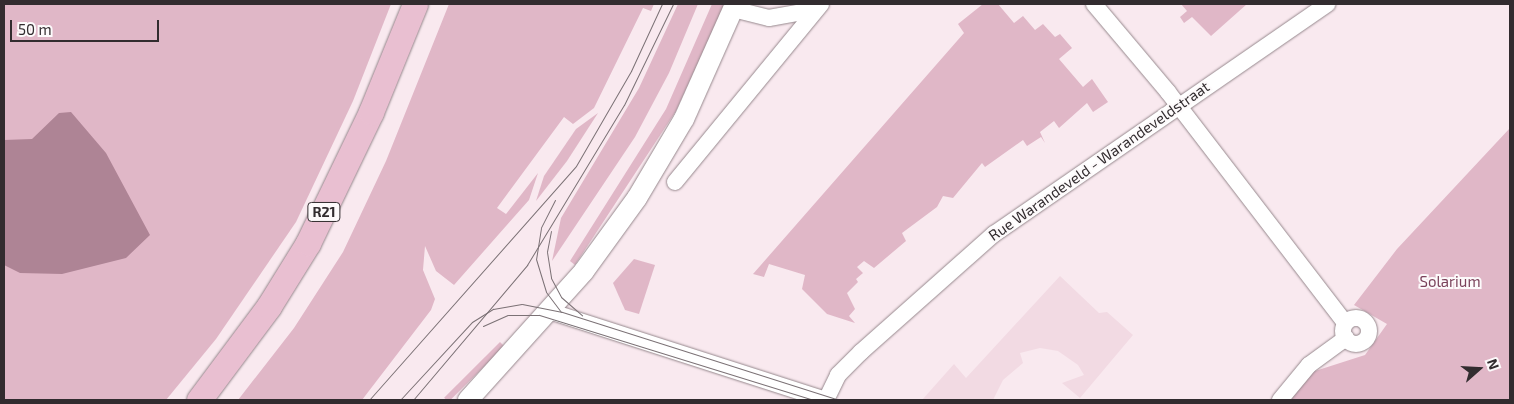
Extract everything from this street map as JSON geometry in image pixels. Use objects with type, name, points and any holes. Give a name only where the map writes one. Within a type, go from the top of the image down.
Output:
[{"type":"main road","name":"R21","points":[[199,400],[264,314],[308,243],[372,112],[415,4]]},
{"type":"street","points":[[1094,4],[1178,104],[1345,331],[1309,365],[1280,400]]},
{"type":"street","name":"Rue Warandeveld - Warandeveldstraat","points":[[826,400],[850,362],[981,245],[1178,104],[1327,4]]},
{"type":"street","points":[[468,400],[604,246],[660,160],[694,100],[734,6],[769,18],[818,7]]},
{"type":"street","points":[[675,182],[818,7]]},
{"type":"street","points":[[548,311],[826,400]]},
{"type":"shaded area","points":[[71,112],[106,153],[150,235],[126,258],[62,274],[20,273],[4,265],[4,140],[32,139],[59,113]]},
{"type":"shaded area","points":[[1060,276],[1099,313],[1107,312],[1133,335],[1080,398],[1062,383],[1084,375],[1078,365],[1058,351],[1040,348],[1020,353],[1023,363],[1003,380],[993,400],[922,400],[954,364],[966,378]]},
{"type":"green space","points":[[4,4],[391,4],[353,101],[296,222],[216,339],[166,400],[4,400]]},
{"type":"green space","points":[[449,4],[654,4],[651,11],[643,8],[594,108],[573,124],[564,117],[497,208],[506,214],[538,173],[529,200],[454,285],[436,271],[425,246],[423,270],[435,299],[431,310],[362,400],[238,400],[294,328],[343,252],[386,161]]},
{"type":"green space","points":[[678,4],[698,4],[669,73],[635,137],[552,261],[561,218],[639,88]]},
{"type":"green space","points":[[712,4],[725,4],[676,111],[575,265],[570,261],[666,109]]},
{"type":"green space","points":[[983,4],[998,4],[1014,23],[1023,16],[1035,30],[1043,24],[1055,37],[1060,34],[1072,48],[1059,59],[1083,87],[1092,79],[1108,102],[1093,112],[1087,103],[1059,128],[1054,121],[1040,132],[1045,143],[1041,137],[1027,146],[1023,140],[985,167],[982,163],[953,198],[943,196],[937,207],[902,233],[906,241],[874,268],[864,261],[857,267],[863,273],[856,279],[858,282],[847,293],[855,309],[849,316],[855,323],[827,314],[802,289],[805,275],[769,264],[764,277],[753,274],[964,33],[958,24]]},
{"type":"green space","points":[[1181,4],[1247,4],[1211,36],[1192,17],[1184,23],[1180,17],[1187,11]]},
{"type":"green space","points":[[598,113],[567,161],[536,201],[544,176],[576,129]]},
{"type":"green space","name":"Solarium","points":[[1510,128],[1510,400],[1289,400],[1312,372],[1365,355],[1387,324],[1354,305],[1397,249]]},
{"type":"green space","points":[[634,259],[655,265],[639,314],[625,310],[613,283]]},
{"type":"green space","points":[[500,342],[504,346],[450,400],[444,398]]},
{"type":"tram line","points":[[369,400],[576,166],[631,71],[662,4]]},
{"type":"tram line","points":[[413,400],[527,265],[624,105],[673,4]]},
{"type":"tram line","points":[[555,200],[541,228],[536,259],[546,292],[561,312]]},
{"type":"tram line","points":[[551,231],[547,252],[551,278],[561,297],[582,315]]},
{"type":"tram line","points":[[400,400],[472,322],[493,309],[522,304],[562,312],[840,400]]},
{"type":"tram line","points":[[483,326],[508,315],[539,315],[813,400]]}]
